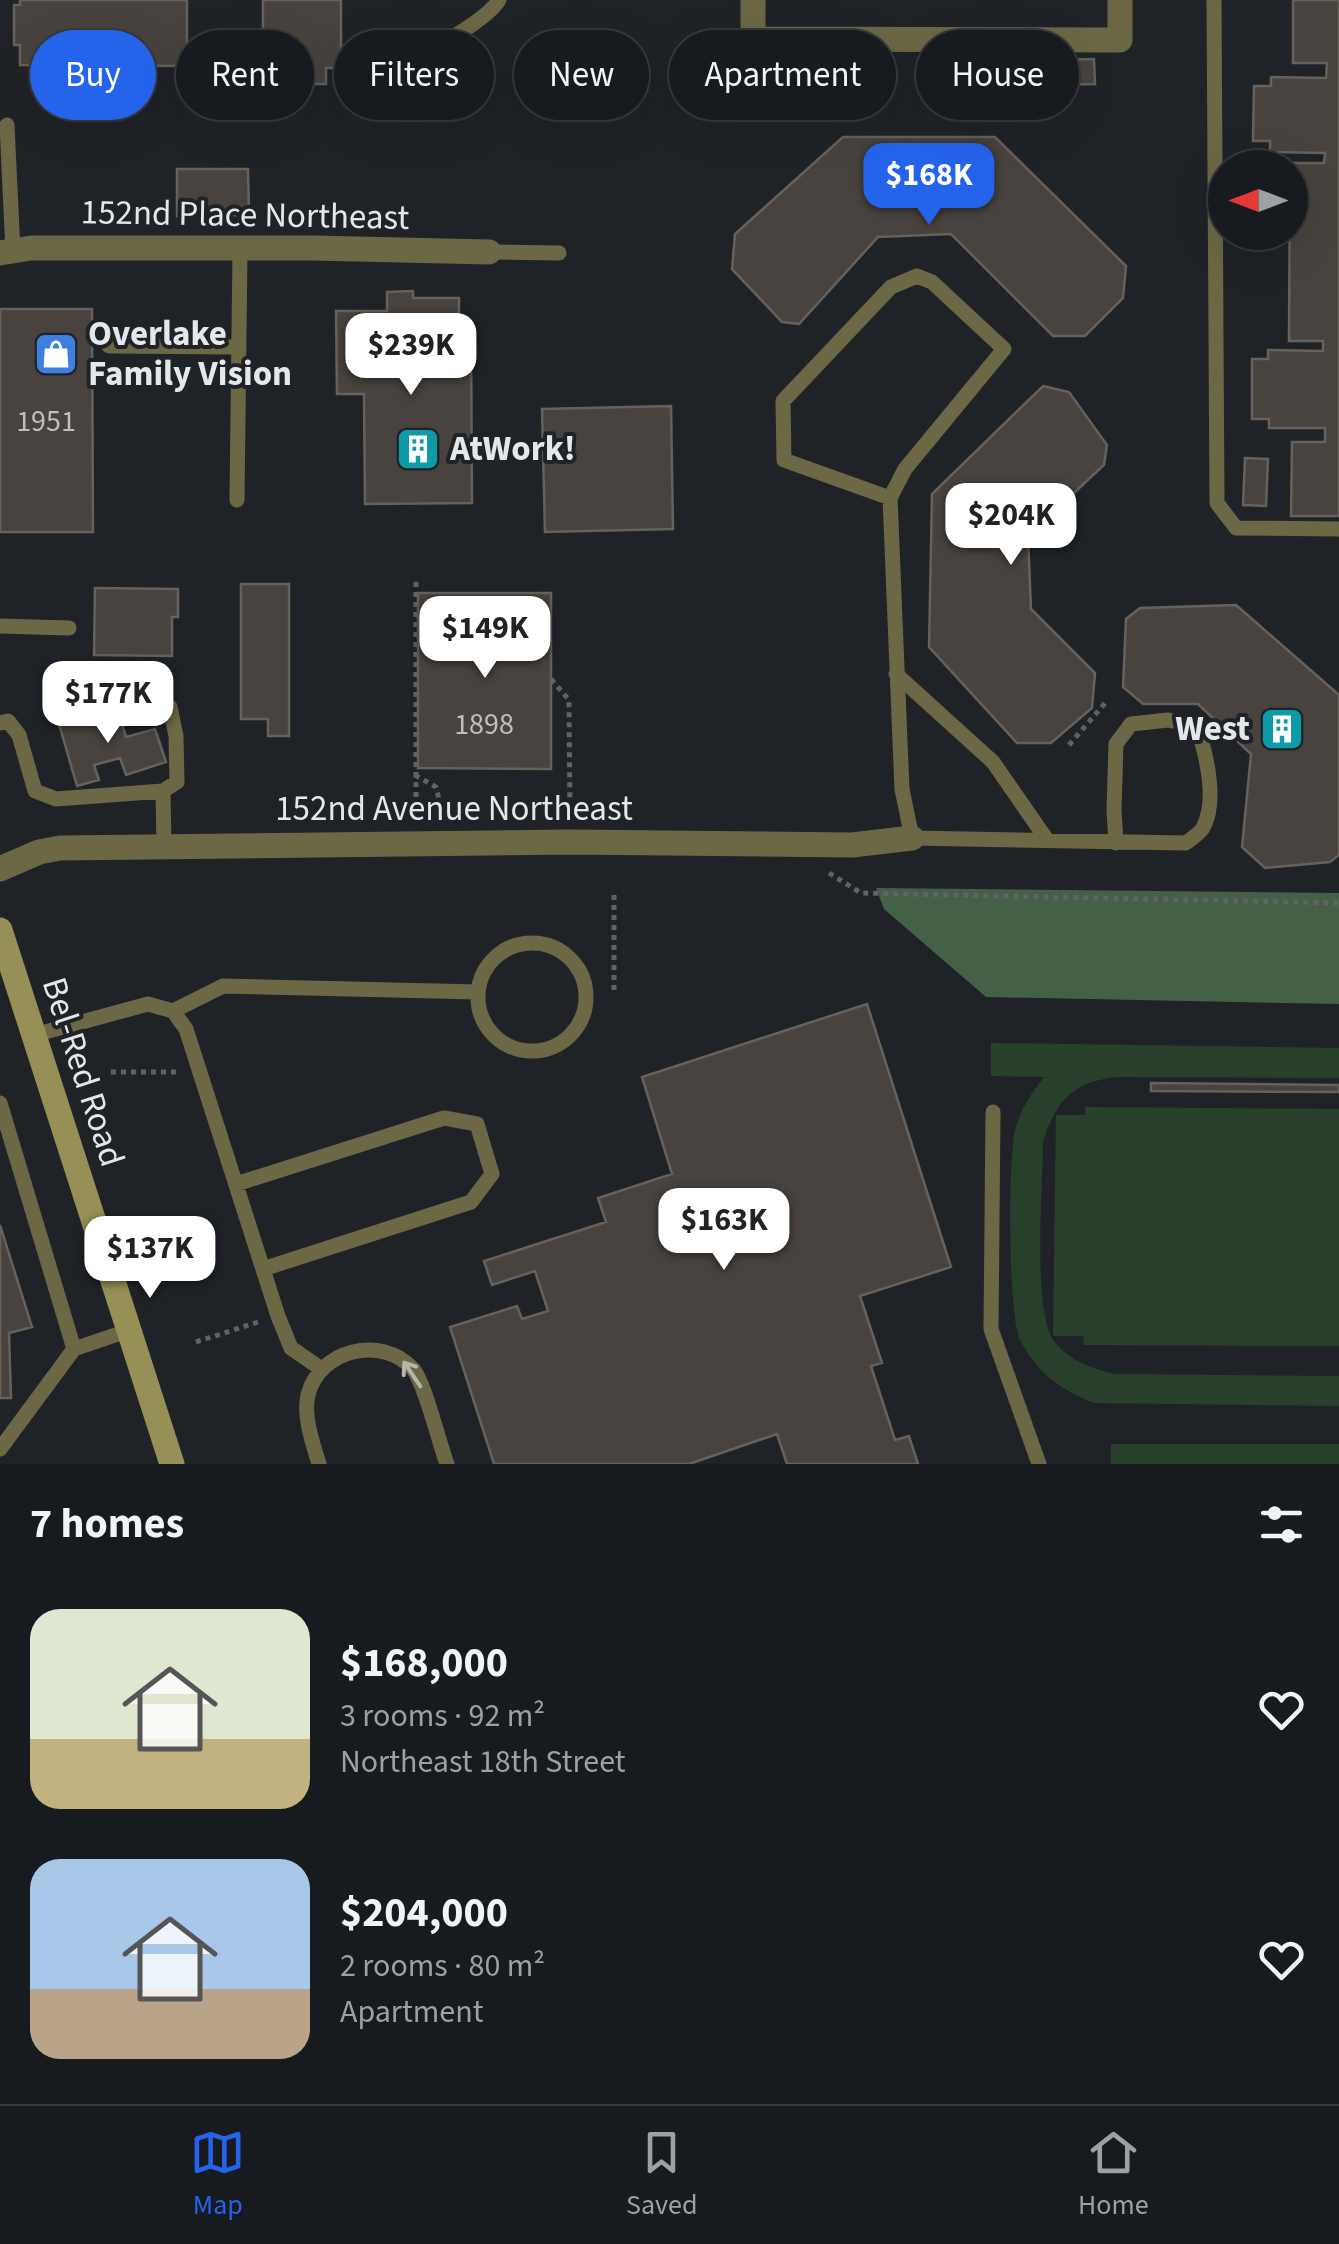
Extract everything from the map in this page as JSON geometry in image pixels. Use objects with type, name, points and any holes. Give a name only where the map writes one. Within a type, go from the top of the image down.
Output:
[{"type":"main road","name":"Bel-Red Road","points":[[0,930],[172,1464]]},
{"type":"street","points":[[753,0],[753,39],[1120,40],[1120,0]]},
{"type":"street","name":"152nd Place Northeast","points":[[7,253],[32,248],[489,252]]},
{"type":"street","name":"152nd Avenue Northeast","points":[[0,869],[38,852],[60,848],[570,842],[852,845],[912,838]]},
{"type":"lane","points":[[461,30],[492,12],[498,0]]},
{"type":"lane","points":[[1214,0],[1217,503],[1236,528],[1339,528]]},
{"type":"lane","points":[[7,125],[7,253]]},
{"type":"lane","points":[[237,500],[240,250]]},
{"type":"lane","points":[[489,252],[559,254]]},
{"type":"lane","points":[[890,498],[784,460],[783,401],[891,288],[917,276],[932,282],[1004,349],[905,470],[890,498],[902,789],[912,838],[1048,840],[1116,843],[1186,844],[1203,829],[1209,796],[1209,764],[1197,726],[1168,720],[1130,724],[1116,744],[1116,843]]},
{"type":"lane","points":[[108,346],[237,347]]},
{"type":"lane","points":[[0,626],[69,628]]},
{"type":"lane","points":[[896,674],[994,762],[1048,840]]},
{"type":"lane","points":[[0,724],[8,722],[19,735],[36,791],[56,800],[162,791],[177,782],[176,736],[170,708]]},
{"type":"lane","points":[[162,791],[164,846]]},
{"type":"lane","points":[[542,944],[573,962],[586,996],[584,1013],[564,1041],[530,1051],[512,1048],[497,1039],[479,1010],[478,992],[483,974],[493,960],[508,949],[542,944]]},
{"type":"lane","points":[[173,1011],[223,986],[478,992]]},
{"type":"lane","points":[[34,1035],[148,1004],[173,1011],[186,1029],[291,1348],[320,1368]]},
{"type":"lane","points":[[0,1103],[74,1348]]},
{"type":"lane","points":[[993,1112],[992,1330],[1039,1464]]},
{"type":"lane","points":[[236,1184],[444,1118],[477,1124],[492,1174],[470,1202],[263,1269]]},
{"type":"lane","points":[[0,1449],[74,1348],[130,1330]]},
{"type":"lane","points":[[319,1464],[310,1433],[307,1397],[320,1368],[345,1353],[372,1350],[396,1354],[416,1372],[446,1464]]},
{"type":"path","points":[[416,582],[417,824]]},
{"type":"path","points":[[551,679],[569,700],[570,825]]},
{"type":"path","points":[[1069,745],[1106,702]]},
{"type":"path","points":[[415,774],[436,787],[446,824]]},
{"type":"path","points":[[828,873],[861,893],[1339,902]]},
{"type":"path","points":[[614,895],[614,993]]},
{"type":"path","points":[[110,1072],[185,1072]]},
{"type":"path","points":[[196,1342],[260,1321]]},
{"type":"green space","points":[[876,888],[1339,893],[1339,1004],[986,997],[884,909]]},
{"type":"green space","points":[[991,1043],[1339,1048],[1339,1078],[1117,1077],[1078,1089],[1061,1104],[1043,1142],[1040,1246],[1047,1325],[1060,1348],[1081,1363],[1114,1374],[1339,1376],[1339,1406],[1095,1403],[1072,1393],[1042,1371],[1020,1340],[1016,1325],[1010,1204],[1015,1131],[1026,1103],[1044,1077],[991,1076]]},
{"type":"green space","points":[[1085,1107],[1339,1109],[1339,1346],[1084,1345],[1083,1336],[1053,1336],[1056,1115],[1085,1115]]},
{"type":"green space","points":[[1111,1444],[1339,1444],[1339,1464],[1111,1464]]},
{"type":"building","points":[[20,0],[187,0],[187,30],[176,30],[176,66],[156,66],[156,30],[30,30],[30,65],[20,65],[20,45],[14,45],[14,5],[20,5]]},
{"type":"building","points":[[263,0],[341,0],[341,30],[334,30],[334,68],[326,68],[326,84],[314,84],[314,30],[263,30]]},
{"type":"building","points":[[1293,0],[1339,0],[1339,516],[1291,516],[1292,442],[1325,442],[1325,428],[1269,428],[1269,419],[1252,419],[1252,359],[1268,359],[1268,350],[1323,351],[1323,341],[1289,341],[1290,250],[1308,250],[1308,163],[1324,163],[1325,153],[1270,150],[1270,141],[1253,141],[1254,86],[1271,86],[1271,77],[1326,78],[1327,63],[1293,63]]},
{"type":"building","points":[[1079,59],[1094,59],[1095,84],[1079,84]]},
{"type":"building","points":[[843,137],[995,137],[1126,266],[1123,298],[1085,336],[1053,336],[951,234],[878,237],[799,324],[782,322],[732,269],[735,234]]},
{"type":"building","points":[[177,169],[248,169],[249,215],[177,216]]},
{"type":"building","name":"AtWork!","points":[[413,291],[413,298],[459,298],[459,338],[471,337],[472,503],[365,504],[364,394],[337,394],[336,311],[387,311],[387,292]]},
{"type":"building","points":[[0,309],[92,309],[93,532],[0,532]]},
{"type":"building","points":[[1043,386],[1069,392],[1107,445],[1104,465],[1028,536],[1031,609],[1095,673],[1092,708],[1051,743],[1017,743],[929,647],[932,494]]},
{"type":"building","points":[[671,406],[673,529],[545,532],[542,409]]},
{"type":"building","points":[[1245,458],[1268,459],[1266,506],[1243,505]]},
{"type":"building","points":[[241,584],[289,584],[289,736],[268,736],[268,719],[241,719]]},
{"type":"building","points":[[95,588],[178,589],[178,617],[172,617],[172,656],[94,655]]},
{"type":"building","points":[[418,593],[551,593],[551,769],[418,768]]},
{"type":"building","name":"West","points":[[1236,605],[1339,695],[1339,855],[1330,862],[1265,868],[1242,847],[1251,754],[1198,704],[1143,704],[1123,687],[1126,619],[1140,608]]},
{"type":"building","points":[[118,709],[126,737],[155,729],[166,762],[126,775],[120,758],[94,765],[99,780],[77,786],[59,724]]},
{"type":"building","points":[[867,1004],[951,1267],[860,1296],[882,1363],[871,1366],[895,1440],[909,1436],[918,1464],[787,1464],[777,1434],[689,1464],[494,1464],[450,1327],[517,1306],[522,1319],[548,1311],[535,1271],[492,1285],[484,1261],[606,1222],[598,1198],[672,1174],[642,1077]]},
{"type":"building","points":[[1151,1083],[1339,1085],[1339,1092],[1151,1091]]},
{"type":"building","points":[[0,1225],[32,1327],[9,1333],[11,1398],[0,1398]]},
{"type":"place","name":"Overlake Family Vision","points":[[56,354]]},
{"type":"place","name":"AtWork!","points":[[418,449]]},
{"type":"place","name":"West","points":[[1282,729]]}]
